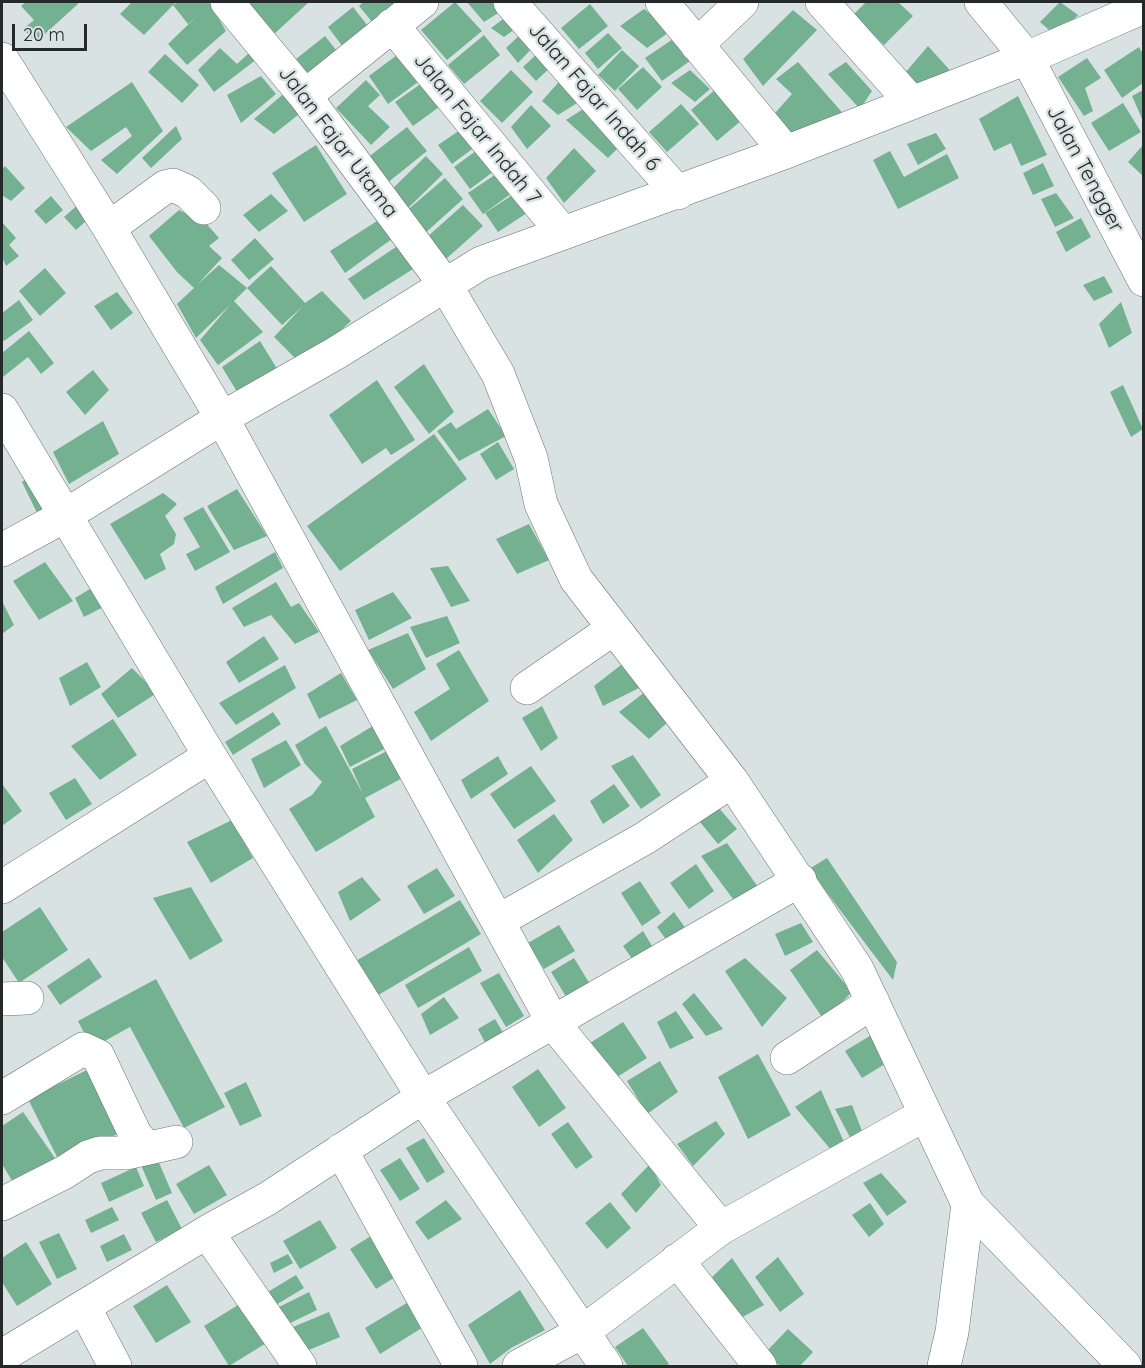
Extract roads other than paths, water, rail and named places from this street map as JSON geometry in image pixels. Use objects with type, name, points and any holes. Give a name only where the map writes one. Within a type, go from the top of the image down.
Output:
[{"type":"street","points":[[305,96],[422,2]]},
{"type":"street","name":"Jalan Fajar Indah 6","points":[[510,2],[678,193]]},
{"type":"street","points":[[662,2],[786,152]]},
{"type":"street","points":[[697,45],[742,2]]},
{"type":"street","points":[[822,2],[912,103]]},
{"type":"street","name":"Jalan Tengger","points":[[981,2],[1028,58],[1143,280]]},
{"type":"street","name":"Jalan Fajar Utama","points":[[231,3],[305,96],[446,286],[498,374],[531,458],[541,504],[556,541],[576,579],[732,781],[800,880],[857,969],[887,1027],[924,1115],[968,1204],[1125,1366]]},
{"type":"street","points":[[2,550],[66,514],[481,263],[786,152],[1028,58],[1140,8]]},
{"type":"street","name":"Jalan Fajar Indah 7","points":[[392,25],[563,233]]},
{"type":"street","points":[[2,59],[110,228],[222,418],[554,1024],[721,1228]]},
{"type":"street","points":[[110,228],[165,187],[173,185],[188,192],[204,208]]},
{"type":"street","points":[[2,410],[210,756],[423,1097],[606,1366]]},
{"type":"street","points":[[527,688],[613,629]]},
{"type":"street","points":[[2,887],[210,756]]},
{"type":"street","points":[[498,921],[645,838],[732,781]]},
{"type":"street","points":[[2,1356],[207,1232],[267,1199],[423,1097],[554,1024],[800,880]]},
{"type":"street","points":[[788,1058],[873,1002]]},
{"type":"street","points":[[2,1098],[83,1049],[98,1056],[135,1134],[161,1145],[88,1157],[65,1172],[2,1204]]},
{"type":"street","points":[[519,1366],[584,1331],[721,1228],[924,1115]]},
{"type":"street","points":[[341,1150],[461,1366]]},
{"type":"street","points":[[944,1366],[952,1332],[968,1204]]},
{"type":"street","points":[[207,1232],[300,1366]]},
{"type":"street","points":[[677,1260],[760,1366]]},
{"type":"street","points":[[84,1307],[115,1366]]}]
